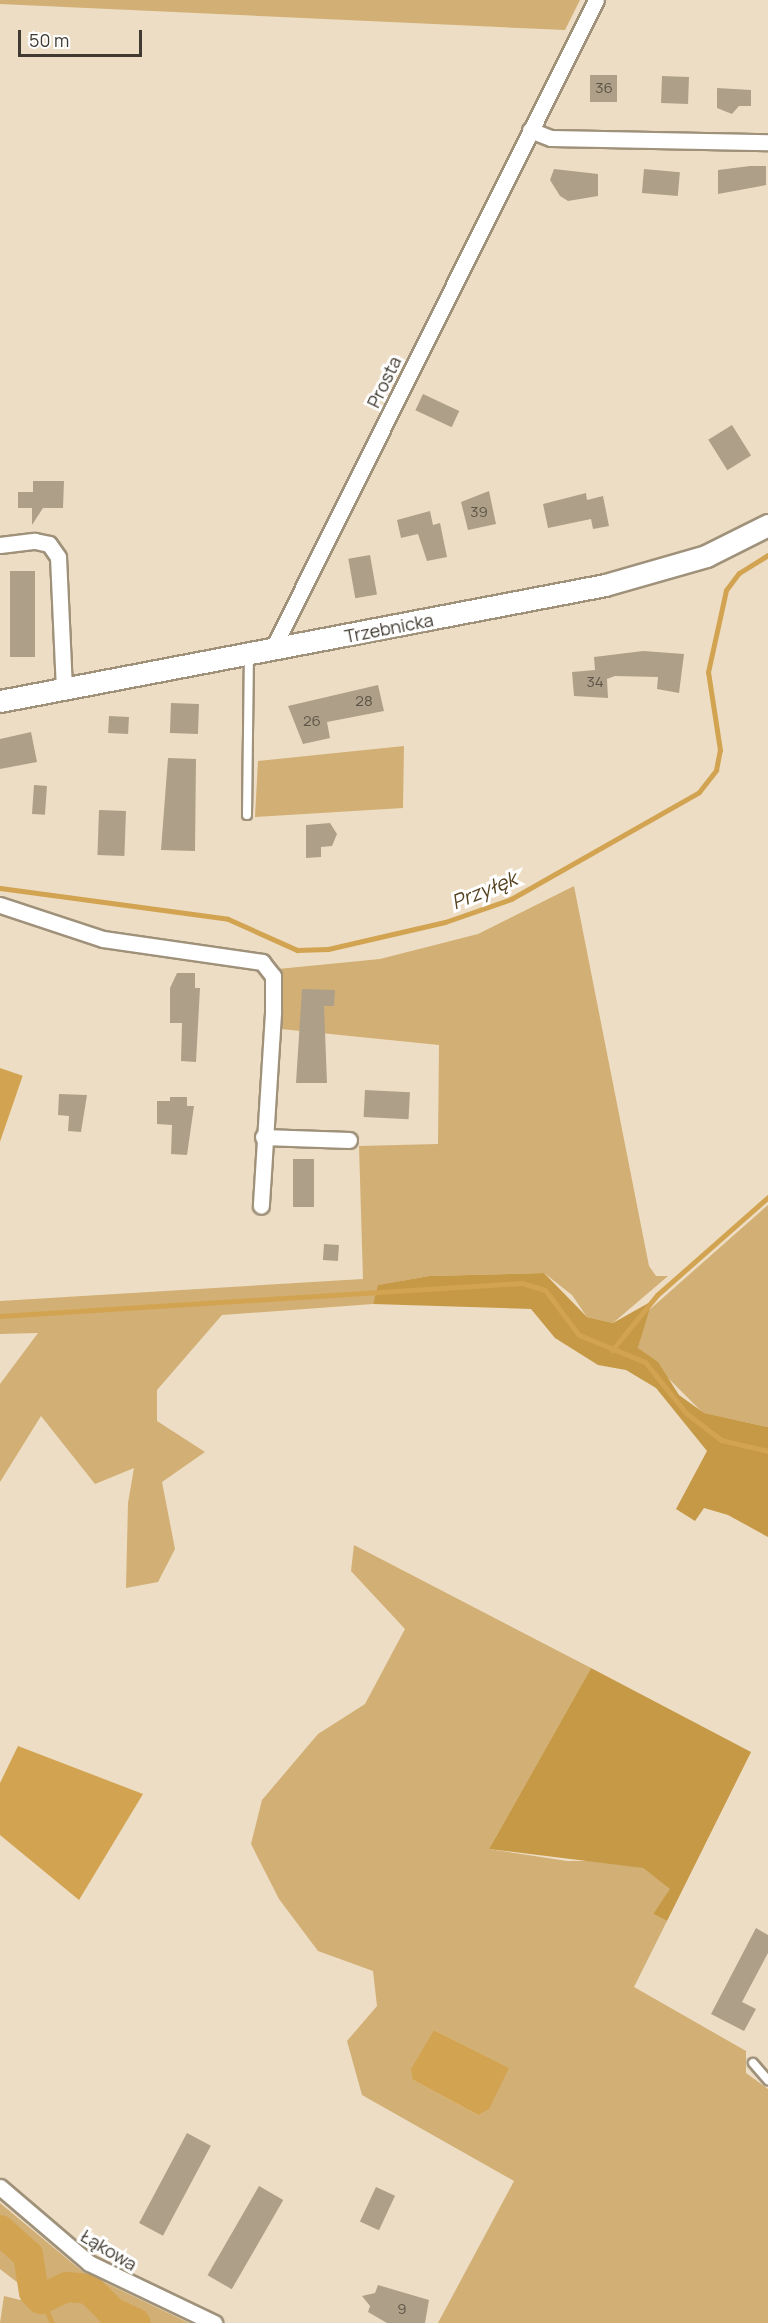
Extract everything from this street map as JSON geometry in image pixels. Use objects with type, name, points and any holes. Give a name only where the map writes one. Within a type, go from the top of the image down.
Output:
[{"type":"street","name":"Prosta","points":[[272,650],[596,0]]},
{"type":"street","points":[[530,130],[551,138],[768,142]]},
{"type":"street","name":"Trzebnicka","points":[[0,701],[249,655],[653,574],[768,525]]},
{"type":"street","points":[[0,545],[35,541],[49,544],[58,557],[64,689]]},
{"type":"street","points":[[0,905],[103,939],[262,962],[273,976],[273,1013],[263,1137],[261,1206]]},
{"type":"street","points":[[263,1137],[349,1140]]},
{"type":"street","name":"Łąkowa","points":[[0,2187],[88,2263],[214,2323]]},
{"type":"lane","points":[[247,815],[249,655]]},
{"type":"lane","points":[[753,2063],[768,2080]]},
{"type":"shaded area","points":[[0,0],[580,0],[565,30],[0,4]]},
{"type":"shaded area","points":[[404,746],[403,808],[255,817],[258,761]]},
{"type":"shaded area","points":[[574,886],[649,1266],[656,1276],[668,1276],[613,1323],[587,1317],[572,1295],[544,1273],[429,1276],[379,1285],[373,1304],[222,1315],[157,1390],[157,1421],[205,1452],[162,1482],[175,1549],[158,1582],[126,1588],[128,1503],[134,1468],[95,1484],[41,1416],[0,1482],[0,1384],[38,1333],[0,1334],[0,1301],[363,1279],[359,1146],[438,1144],[439,1045],[281,1029],[278,969],[380,959],[478,934]]},
{"type":"shaded area","points":[[0,1068],[23,1076],[0,1142]]},
{"type":"shaded area","points":[[768,1205],[768,1427],[703,1413],[638,1348],[648,1311]]},
{"type":"shaded area","points":[[544,1273],[587,1317],[613,1323],[652,1301],[638,1348],[658,1362],[679,1395],[704,1413],[768,1427],[768,1537],[728,1515],[704,1508],[695,1521],[676,1509],[707,1451],[656,1388],[626,1370],[598,1365],[555,1338],[531,1309],[373,1304],[378,1285],[429,1276]]},
{"type":"shaded area","points":[[354,1545],[591,1668],[489,1849],[567,1861],[612,1861],[643,1868],[671,1889],[653,1914],[667,1921],[634,1987],[746,2051],[746,2073],[768,2089],[768,2323],[438,2323],[514,2181],[362,2095],[347,2041],[377,2006],[373,1971],[318,1951],[279,1899],[251,1844],[262,1800],[318,1734],[365,1704],[405,1629],[351,1571]],"holes":[[[434,2030],[508,2068],[478,2115],[413,2080]]]},
{"type":"shaded area","points":[[591,1668],[751,1752],[667,1921],[653,1914],[670,1889],[643,1868],[489,1849]]},
{"type":"shaded area","points":[[18,1746],[143,1794],[79,1900],[0,1835],[0,1783]]},
{"type":"shaded area","points":[[434,2030],[509,2068],[489,2109],[478,2115],[413,2080],[411,2069]]},
{"type":"shaded area","points":[[0,2203],[83,2272],[189,2323],[0,2323],[4,2296],[49,2307],[0,2269]]},
{"type":"building","points":[[590,75],[617,75],[617,102],[590,102]]},
{"type":"building","points":[[662,76],[689,77],[688,104],[661,103]]},
{"type":"building","points":[[717,88],[751,90],[751,106],[739,106],[732,114],[717,108]]},
{"type":"building","points":[[766,166],[766,185],[718,194],[718,170]]},
{"type":"building","points":[[554,169],[598,174],[598,196],[568,201],[560,196],[550,180]]},
{"type":"building","points":[[644,169],[680,172],[678,196],[642,193]]},
{"type":"building","points":[[423,394],[459,411],[452,427],[415,410]]},
{"type":"building","points":[[732,425],[751,456],[727,470],[708,440]]},
{"type":"building","points":[[33,481],[64,481],[63,508],[43,508],[32,525],[32,508],[18,508],[18,492],[33,492]]},
{"type":"building","points":[[489,491],[496,524],[468,530],[461,502]]},
{"type":"building","points":[[586,493],[587,500],[603,496],[609,526],[593,529],[591,519],[548,528],[543,504]]},
{"type":"building","points":[[430,511],[433,525],[440,523],[447,557],[427,561],[418,534],[401,538],[397,520]]},
{"type":"building","points":[[370,555],[377,594],[355,598],[348,559]]},
{"type":"building","points":[[10,571],[35,571],[35,657],[10,657]]},
{"type":"building","points":[[643,651],[684,654],[679,693],[657,689],[658,677],[615,676],[607,679],[608,698],[574,696],[572,672],[595,670],[594,657]]},
{"type":"building","points":[[378,685],[384,711],[327,722],[330,738],[303,744],[288,706]]},
{"type":"building","points":[[171,703],[199,704],[198,734],[170,733]]},
{"type":"building","points":[[109,716],[129,717],[128,734],[108,733]]},
{"type":"building","points":[[31,732],[37,762],[0,769],[0,739]]},
{"type":"building","points":[[168,758],[196,759],[195,851],[161,850]]},
{"type":"building","points":[[34,785],[47,786],[45,815],[32,814]]},
{"type":"building","points":[[99,810],[126,811],[124,856],[97,855]]},
{"type":"building","points":[[330,823],[337,834],[332,846],[321,847],[321,857],[306,858],[306,825]]},
{"type":"building","points":[[177,973],[195,973],[195,988],[200,988],[196,1062],[181,1061],[182,1023],[170,1023],[170,988]]},
{"type":"building","points":[[302,989],[335,990],[334,1006],[324,1006],[327,1083],[296,1083]]},
{"type":"building","points":[[365,1090],[410,1092],[409,1119],[364,1117]]},
{"type":"building","points":[[59,1094],[87,1095],[81,1132],[68,1131],[69,1116],[58,1115]]},
{"type":"building","points":[[170,1097],[187,1097],[187,1106],[194,1106],[187,1155],[171,1154],[172,1125],[157,1124],[157,1101],[170,1101]]},
{"type":"building","points":[[293,1159],[314,1159],[314,1207],[293,1207]]},
{"type":"building","points":[[324,1244],[339,1245],[338,1261],[323,1260]]},
{"type":"building","points":[[756,1928],[768,1935],[768,1953],[742,2002],[756,2009],[744,2031],[711,2014]]},
{"type":"building","points":[[187,2133],[211,2146],[163,2236],[139,2223]]},
{"type":"building","points":[[259,2186],[283,2200],[232,2289],[208,2275]]},
{"type":"building","points":[[376,2187],[395,2196],[379,2230],[360,2221]]},
{"type":"building","points":[[378,2285],[429,2300],[425,2323],[387,2323],[368,2312],[370,2306],[362,2296],[375,2293]]},
{"type":"waterway","name":"Przyłęk","points":[[0,888],[228,919],[297,950],[328,949],[445,922],[511,899],[699,792],[716,770],[720,750],[708,672],[726,590],[739,573],[768,555]]},
{"type":"waterway","points":[[612,1350],[657,1295],[768,1197]]},
{"type":"waterway","points":[[0,1316],[522,1283],[545,1290],[579,1335],[645,1362],[686,1413],[721,1440],[768,1451]]},
{"type":"waterway","points":[[0,2230],[28,2255],[34,2292],[41,2299],[67,2287],[89,2289],[112,2312],[136,2323]]},
{"type":"waterway","points":[[41,2299],[52,2323]]}]
